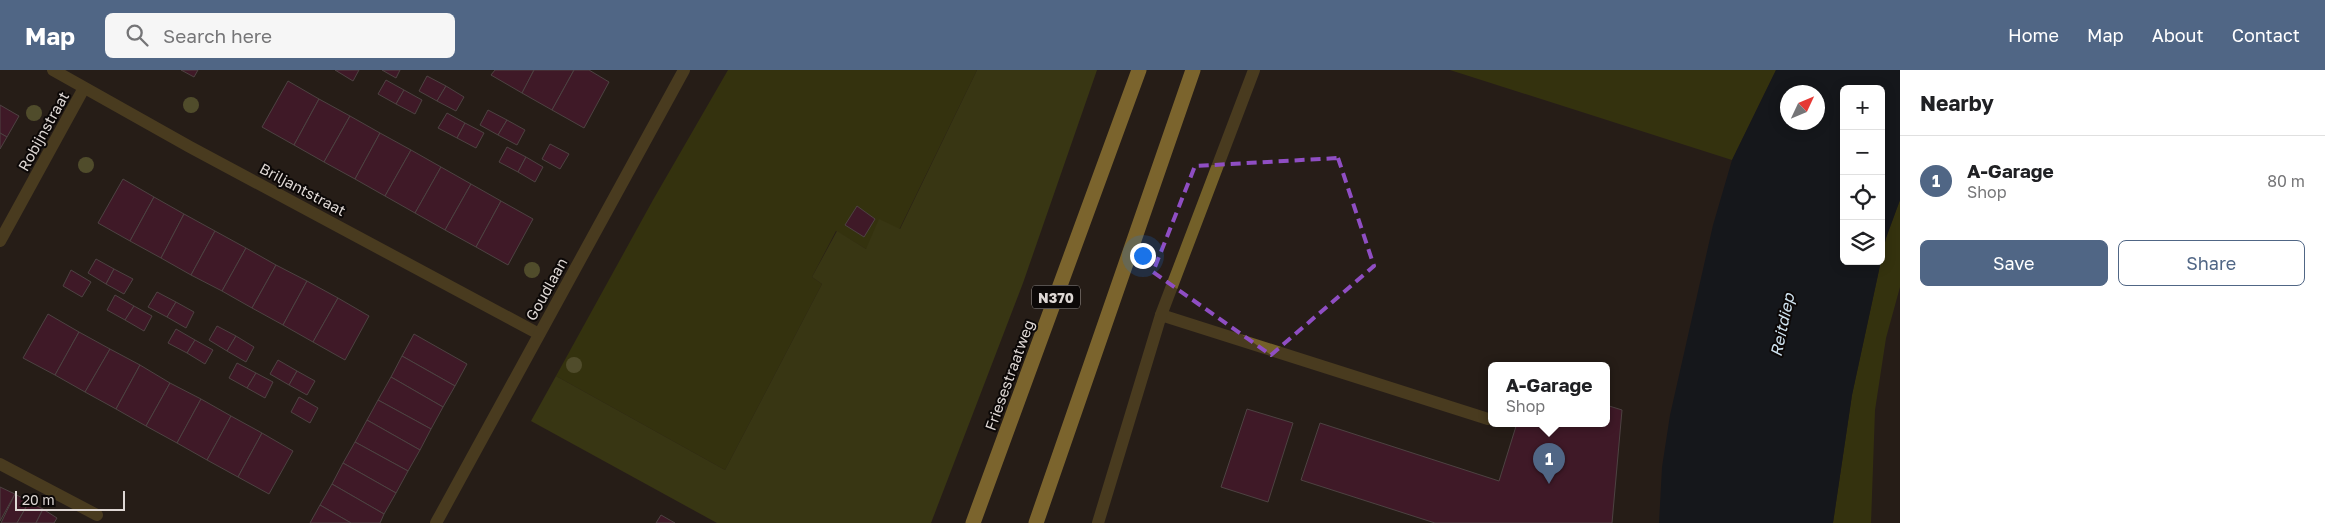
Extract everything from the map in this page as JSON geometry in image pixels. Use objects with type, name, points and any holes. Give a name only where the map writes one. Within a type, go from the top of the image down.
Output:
[{"type":"highway","name":"Friesestraatweg","points":[[973,523],[1139,70]]},
{"type":"highway","points":[[1036,523],[1193,70]]},
{"type":"street","name":"Briljantstraat","points":[[53,70],[539,334]]},
{"type":"street","name":"Goudlaan","points":[[436,523],[684,70]]},
{"type":"street","points":[[1098,523],[1161,314],[1254,70]]},
{"type":"street","name":"Robijnstraat","points":[[0,241],[84,88]]},
{"type":"street","points":[[1161,314],[1488,419]]},
{"type":"street","points":[[0,464],[97,515]]},
{"type":"highlighted area","points":[[1338,158],[1374,266],[1271,355],[1153,272],[1195,166]]},
{"type":"green space","points":[[728,70],[977,70],[899,230],[866,249],[836,231],[812,277],[822,284],[725,470],[556,376],[653,200]]},
{"type":"green space","points":[[977,70],[1097,70],[1023,283],[931,523],[717,523],[531,421],[556,376],[725,470],[822,284],[812,277],[837,231],[866,249],[879,219],[900,229]]},
{"type":"green space","points":[[1450,70],[1776,70],[1732,160]]},
{"type":"green space","points":[[1900,200],[1900,287],[1886,338],[1875,410],[1871,523],[1833,523],[1852,395],[1880,265],[1885,265],[1886,238]]},
{"type":"water","name":"Reitdiep","points":[[1776,70],[1900,70],[1900,200],[1885,242],[1885,85],[1840,85],[1840,265],[1880,265],[1852,395],[1833,523],[1659,523],[1662,467],[1670,415],[1713,225],[1732,160]]},
{"type":"building","points":[[181,70],[198,70],[194,77]]},
{"type":"building","points":[[335,70],[359,70],[353,81]]},
{"type":"building","points":[[382,70],[400,70],[396,78]]},
{"type":"building","points":[[495,70],[534,70],[522,93],[491,75]]},
{"type":"building","points":[[534,70],[574,70],[552,110],[522,93]]},
{"type":"building","points":[[574,70],[589,70],[609,82],[584,128],[552,110]]},
{"type":"building","points":[[427,76],[446,86],[437,101],[419,91]]},
{"type":"building","points":[[386,80],[404,90],[396,104],[378,94]]},
{"type":"building","points":[[288,81],[319,99],[294,145],[262,127]]},
{"type":"building","points":[[446,86],[464,97],[456,111],[437,101]]},
{"type":"building","points":[[404,90],[422,100],[415,114],[396,104]]},
{"type":"building","points":[[319,99],[350,116],[324,162],[294,145]]},
{"type":"building","points":[[0,105],[19,116],[7,137],[0,133]]},
{"type":"building","points":[[488,110],[507,120],[498,135],[480,125]]},
{"type":"building","points":[[447,113],[465,123],[457,138],[438,128]]},
{"type":"building","points":[[350,116],[380,133],[355,179],[324,162]]},
{"type":"building","points":[[507,120],[525,130],[517,145],[498,135]]},
{"type":"building","points":[[465,123],[484,133],[476,148],[457,138]]},
{"type":"building","points":[[0,133],[7,137],[0,149]]},
{"type":"building","points":[[380,133],[411,150],[385,196],[355,179]]},
{"type":"building","points":[[550,144],[569,154],[560,169],[542,159]]},
{"type":"building","points":[[507,147],[526,157],[518,172],[499,162]]},
{"type":"building","points":[[411,150],[441,167],[415,213],[385,196]]},
{"type":"building","points":[[526,157],[543,167],[535,182],[518,172]]},
{"type":"building","points":[[441,167],[471,184],[445,230],[415,213]]},
{"type":"building","points":[[123,179],[154,197],[130,241],[98,223]]},
{"type":"building","points":[[471,184],[501,201],[476,247],[445,230]]},
{"type":"building","points":[[154,197],[184,214],[161,258],[130,241]]},
{"type":"building","points":[[501,201],[533,219],[508,265],[476,247]]},
{"type":"building","points":[[857,206],[875,219],[864,237],[845,225]]},
{"type":"building","points":[[184,214],[215,231],[191,275],[161,258]]},
{"type":"building","points":[[215,231],[246,248],[222,291],[191,275]]},
{"type":"building","points":[[246,248],[276,265],[252,308],[222,291]]},
{"type":"building","points":[[96,259],[114,269],[106,284],[88,273]]},
{"type":"building","points":[[276,265],[307,281],[283,325],[252,308]]},
{"type":"building","points":[[114,269],[133,279],[124,294],[106,284]]},
{"type":"building","points":[[71,270],[91,282],[82,297],[63,286]]},
{"type":"building","points":[[307,281],[338,298],[313,342],[283,325]]},
{"type":"building","points":[[157,292],[176,302],[167,317],[148,307]]},
{"type":"building","points":[[115,295],[134,306],[125,320],[107,310]]},
{"type":"building","points":[[338,298],[369,316],[345,360],[313,342]]},
{"type":"building","points":[[176,302],[194,312],[186,328],[167,317]]},
{"type":"building","points":[[134,306],[152,316],[144,331],[125,320]]},
{"type":"building","points":[[48,314],[79,332],[55,375],[23,358]]},
{"type":"building","points":[[217,326],[236,336],[227,351],[209,340]]},
{"type":"building","points":[[176,329],[195,340],[187,353],[168,343]]},
{"type":"building","points":[[79,332],[110,349],[85,392],[55,375]]},
{"type":"building","points":[[414,334],[467,364],[455,386],[402,356]]},
{"type":"building","points":[[236,336],[254,347],[246,362],[227,351]]},
{"type":"building","points":[[195,340],[213,350],[205,364],[187,353]]},
{"type":"building","points":[[110,349],[140,365],[116,409],[85,392]]},
{"type":"building","points":[[402,356],[455,386],[443,407],[391,377]]},
{"type":"building","points":[[278,360],[297,371],[289,385],[270,374]]},
{"type":"building","points":[[237,363],[256,373],[247,388],[229,378]]},
{"type":"building","points":[[140,365],[170,383],[146,426],[116,409]]},
{"type":"building","points":[[297,371],[315,381],[307,395],[289,385]]},
{"type":"building","points":[[256,373],[273,382],[265,398],[247,388]]},
{"type":"building","points":[[391,377],[443,407],[431,429],[378,400]]},
{"type":"building","points":[[170,383],[201,399],[177,443],[146,426]]},
{"type":"building","points":[[299,397],[318,408],[310,423],[291,412]]},
{"type":"building","points":[[201,399],[231,416],[207,460],[177,443]]},
{"type":"building","points":[[378,400],[431,429],[420,450],[367,420]]},
{"type":"building","points":[[1610,406],[1622,410],[1612,523],[1435,523],[1301,480],[1320,423],[1499,481],[1516,427],[1610,427]]},
{"type":"building","points":[[1247,409],[1293,423],[1268,502],[1221,487]]},
{"type":"building","points":[[231,416],[262,433],[238,477],[207,460]]},
{"type":"building","points":[[367,420],[420,450],[408,471],[355,442]]},
{"type":"building","points":[[262,433],[293,451],[269,494],[238,477]]},
{"type":"building","points":[[355,442],[408,471],[396,493],[343,463]]},
{"type":"building","points":[[343,463],[396,493],[384,514],[332,484]]},
{"type":"building","points":[[332,484],[384,514],[380,523],[351,523],[320,505]]},
{"type":"building","points":[[0,487],[15,494],[0,521]]},
{"type":"building","points":[[15,494],[29,502],[17,523],[1,523]]},
{"type":"building","points":[[29,502],[43,509],[36,523],[17,523]]},
{"type":"building","points":[[320,505],[351,523],[310,523]]},
{"type":"building","points":[[43,509],[57,518],[54,523],[36,523]]},
{"type":"building","points":[[661,515],[675,523],[656,523]]},
{"type":"place","name":"A-Garage","points":[[1549,484]]}]
